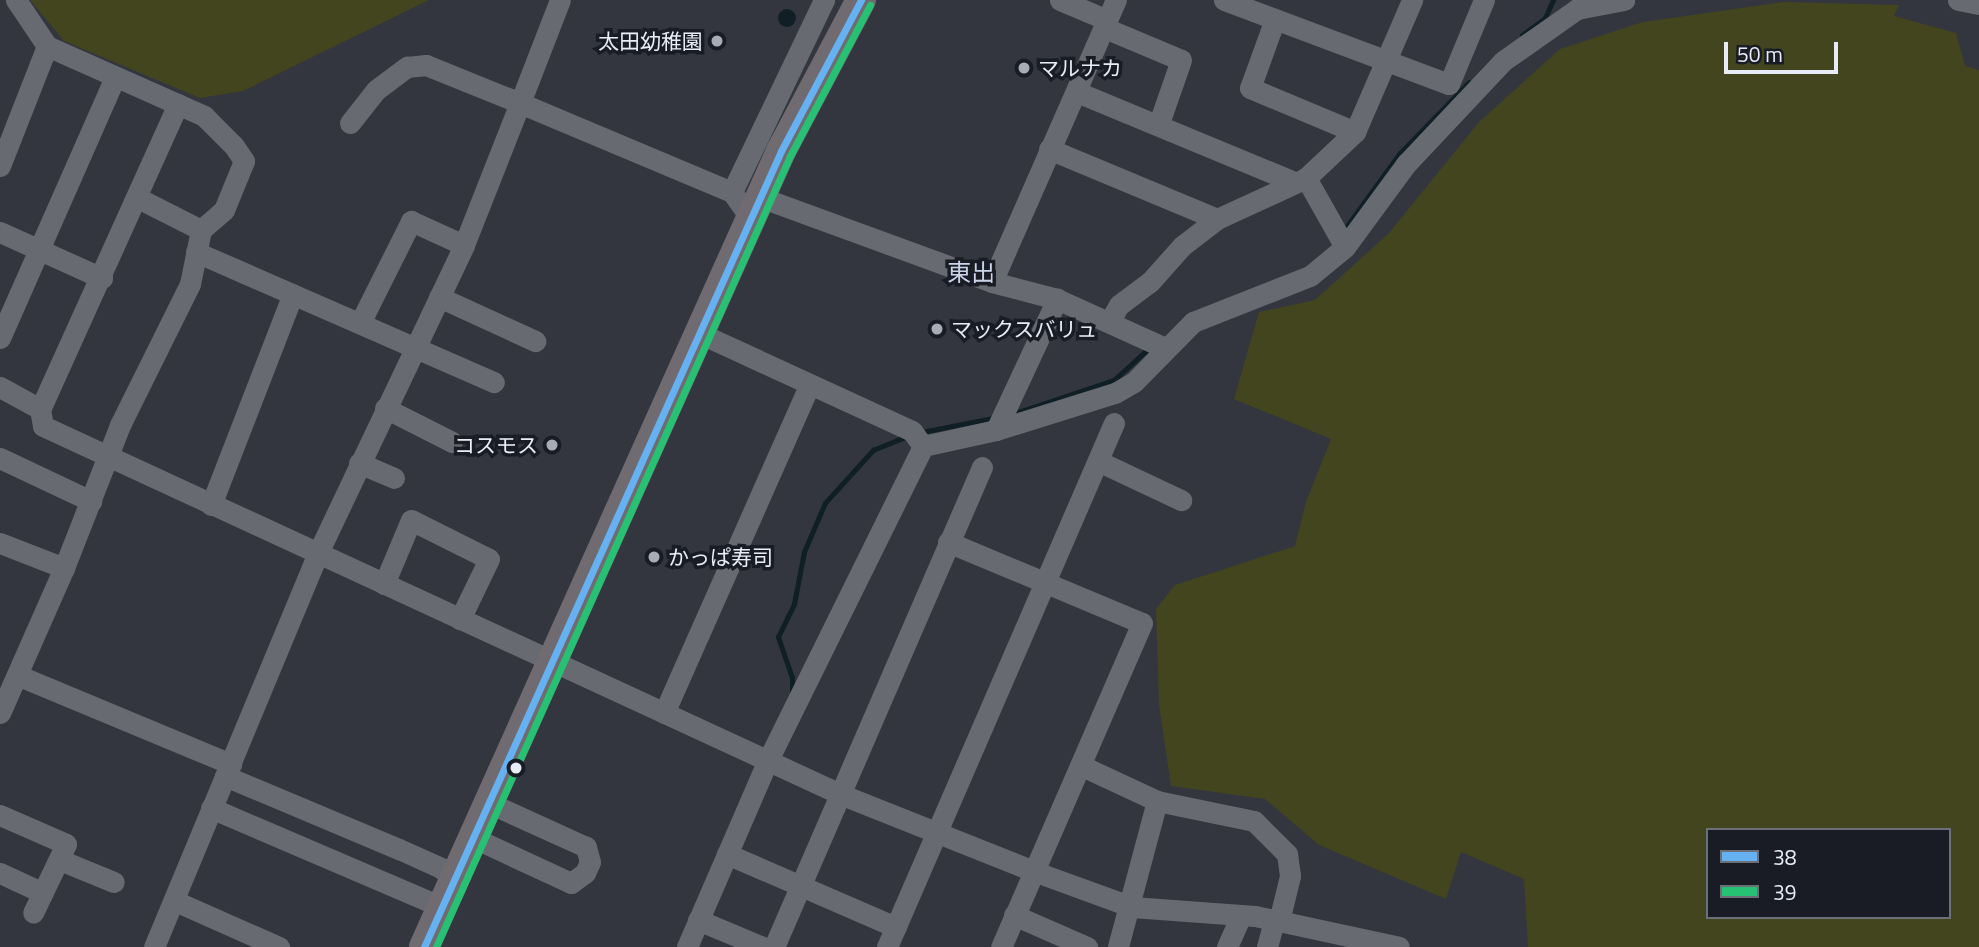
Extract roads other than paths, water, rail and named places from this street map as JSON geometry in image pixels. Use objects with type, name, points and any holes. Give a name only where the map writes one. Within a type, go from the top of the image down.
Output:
[{"type":"highway","points":[[424,947],[699,332],[747,202],[861,0]]},
{"type":"street","points":[[0,713],[110,458],[120,425],[190,284],[201,229],[223,210],[244,162],[204,116],[114,79],[47,46],[16,0]]},
{"type":"street","points":[[154,947],[317,555],[464,245],[560,0]]},
{"type":"street","points":[[747,202],[823,0]]},
{"type":"street","points":[[1060,0],[1181,60],[1159,123]]},
{"type":"street","points":[[992,282],[1116,0]]},
{"type":"street","points":[[1224,0],[1455,93]]},
{"type":"street","points":[[1110,321],[1119,305],[1217,219],[1300,180],[1355,132],[1412,0]]},
{"type":"street","points":[[699,332],[918,438],[996,430],[1115,393],[1134,382],[1158,343],[1193,322],[1310,276],[1406,164],[1455,93],[1484,0]]},
{"type":"street","points":[[1455,93],[1547,26],[1577,9],[1624,0]]},
{"type":"street","points":[[1958,0],[1979,4]]},
{"type":"street","points":[[1275,19],[1250,88],[1355,132]]},
{"type":"street","points":[[0,166],[47,46]]},
{"type":"street","points":[[350,123],[376,90],[407,67],[426,65],[747,202],[992,282],[1057,299],[1158,343]]},
{"type":"street","points":[[0,338],[114,79]]},
{"type":"street","points":[[1077,92],[1300,180],[1340,239]]},
{"type":"street","points":[[178,104],[102,278],[40,409],[43,426],[317,555],[840,794],[1036,873],[1132,907],[1276,920],[1399,947]]},
{"type":"street","points":[[1049,149],[1217,219]]},
{"type":"street","points":[[138,198],[201,229]]},
{"type":"street","points":[[361,321],[411,221],[464,245]]},
{"type":"street","points":[[0,232],[102,278]]},
{"type":"street","points":[[196,252],[361,321],[494,382]]},
{"type":"street","points":[[211,505],[293,294]]},
{"type":"street","points":[[439,297],[535,341]]},
{"type":"street","points":[[996,430],[1057,299]]},
{"type":"street","points":[[664,713],[809,386]]},
{"type":"street","points":[[0,387],[40,409]]},
{"type":"street","points":[[385,408],[452,442]]},
{"type":"street","points":[[887,947],[1114,423]]},
{"type":"street","points":[[687,947],[727,854],[761,757],[918,438]]},
{"type":"street","points":[[0,458],[91,501]]},
{"type":"street","points":[[1098,461],[1181,500]]},
{"type":"street","points":[[359,463],[394,478]]},
{"type":"street","points":[[774,947],[982,467]]},
{"type":"street","points":[[384,584],[411,520],[489,559],[460,619]]},
{"type":"street","points":[[948,542],[1142,623],[1036,873],[1001,947]]},
{"type":"street","points":[[0,543],[64,568]]},
{"type":"street","points":[[17,675],[410,853],[441,868],[455,880]]},
{"type":"street","points":[[1082,766],[1157,801],[1254,821],[1287,854],[1290,876],[1267,947]]},
{"type":"street","points":[[1118,947],[1132,907],[1157,801]]},
{"type":"street","points":[[474,838],[571,883],[587,888],[596,881],[600,860],[591,851],[489,803]]},
{"type":"street","points":[[211,808],[442,907]]},
{"type":"street","points":[[0,815],[66,844],[33,913]]},
{"type":"street","points":[[727,854],[896,927]]},
{"type":"street","points":[[60,860],[114,882]]},
{"type":"street","points":[[0,873],[43,893]]},
{"type":"street","points":[[175,901],[279,947]]},
{"type":"street","points":[[1014,915],[1087,947]]},
{"type":"street","points":[[1227,947],[1241,915]]},
{"type":"street","points":[[698,920],[763,947]]},
{"type":"waterway","points":[[1522,35],[1545,18],[1553,0]]},
{"type":"waterway","points":[[1344,230],[1399,154],[1469,82]]},
{"type":"waterway","points":[[1012,414],[1114,380],[1149,348]]},
{"type":"waterway","points":[[922,432],[993,418]]},
{"type":"waterway","points":[[792,692],[792,678],[778,637],[794,604],[804,552],[825,503],[873,450],[907,436]]},
{"type":"place","name":"太田幼稚園","points":[[717,41]]},
{"type":"place","name":"マルナカ","points":[[1024,68]]},
{"type":"place","name":"マックスバリュ","points":[[937,329]]},
{"type":"place","name":"コスモス","points":[[552,445]]},
{"type":"place","name":"かっぱ寿司","points":[[654,557]]},
{"type":"district","name":"東出","points":[[971,273]]}]
